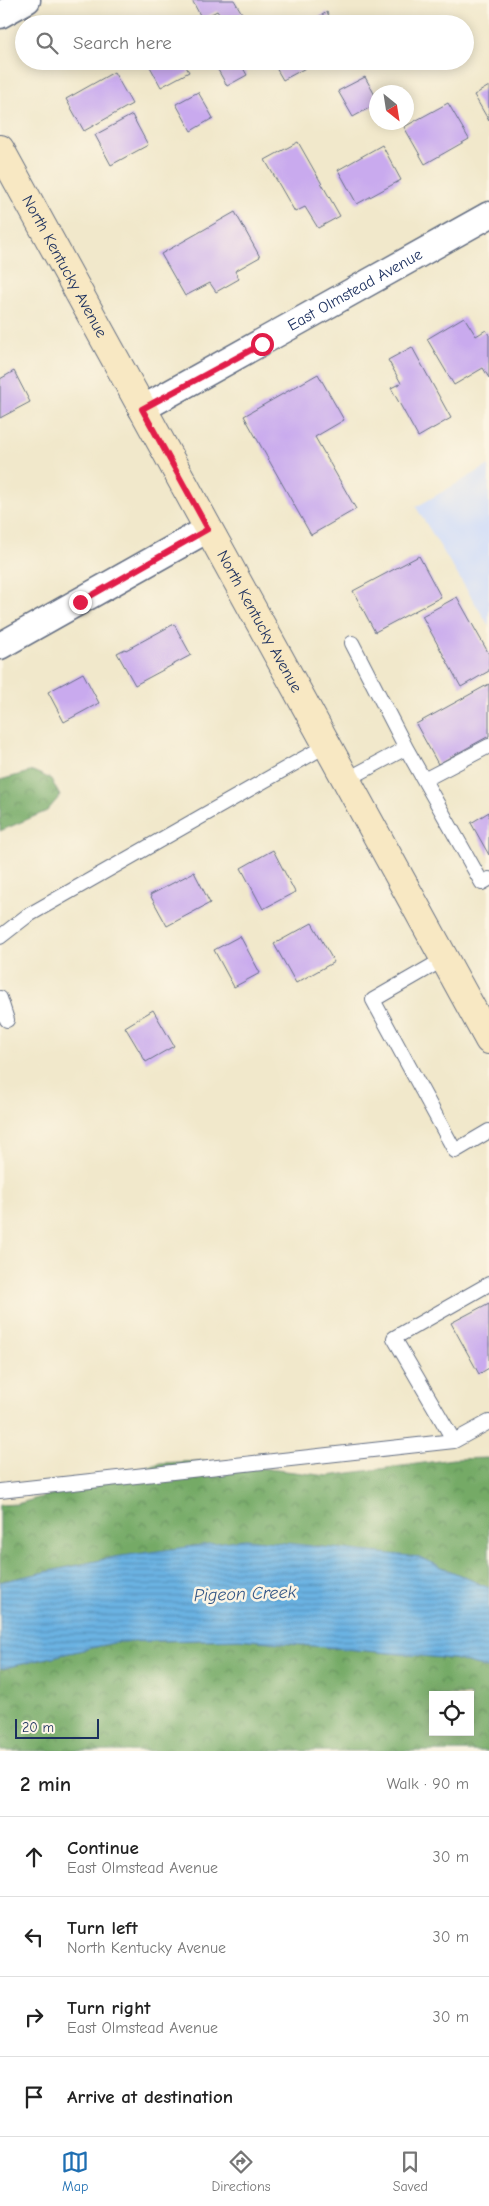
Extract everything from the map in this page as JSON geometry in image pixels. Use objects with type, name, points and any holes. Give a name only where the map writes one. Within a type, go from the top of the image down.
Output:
[{"type":"street","points":[[0,15],[27,0]]},
{"type":"street","name":"North Kentucky Avenue","points":[[0,149],[489,1040]]},
{"type":"street","name":"East Olmstead Avenue","points":[[142,409],[489,215]]},
{"type":"street","points":[[0,646],[208,529]]},
{"type":"lane","points":[[352,643],[406,748],[482,883],[489,878]]},
{"type":"lane","points":[[0,937],[27,916],[327,745]]},
{"type":"lane","points":[[424,780],[489,746]]},
{"type":"lane","points":[[346,780],[406,748]]},
{"type":"lane","points":[[444,959],[373,1000],[456,1151],[489,1131]]},
{"type":"lane","points":[[0,998],[7,1020]]},
{"type":"lane","points":[[454,1441],[394,1338],[489,1284]]},
{"type":"lane","points":[[0,1491],[454,1441],[489,1422]]},
{"type":"shaded area","points":[[489,465],[489,626],[416,507]]},
{"type":"green space","points":[[33,771],[51,779],[60,796],[47,811],[0,831],[0,780]]},
{"type":"green space","points":[[489,1458],[489,1588],[419,1557],[115,1557],[0,1582],[0,1505],[17,1504],[160,1463],[201,1461],[328,1476],[453,1459]]},
{"type":"green space","points":[[239,1639],[454,1659],[489,1669],[489,1751],[0,1751],[0,1669],[117,1642]]},
{"type":"water","name":"Pigeon Creek","points":[[245,1539],[419,1557],[489,1588],[489,1669],[454,1659],[239,1639],[117,1642],[0,1669],[0,1582],[115,1557]]},
{"type":"building","points":[[192,0],[234,0],[243,15],[220,15],[217,11],[210,15],[200,15]]},
{"type":"building","points":[[152,70],[188,70],[189,72],[161,87]]},
{"type":"building","points":[[218,70],[244,70],[247,75],[227,86]]},
{"type":"building","points":[[277,70],[302,70],[283,80]]},
{"type":"building","points":[[114,72],[132,104],[84,131],[66,99]]},
{"type":"building","points":[[365,77],[369,85],[369,108],[353,117],[338,91]]},
{"type":"building","points":[[489,86],[489,121],[474,95]]},
{"type":"building","points":[[198,92],[213,118],[191,131],[176,104]]},
{"type":"building","points":[[448,103],[469,139],[425,164],[406,130],[414,130],[414,122]]},
{"type":"building","points":[[132,115],[148,145],[111,165],[95,135]]},
{"type":"building","points":[[298,142],[340,216],[318,228],[305,207],[295,212],[265,160]]},
{"type":"building","points":[[382,145],[401,180],[357,204],[338,170]]},
{"type":"building","points":[[235,212],[260,257],[235,271],[239,279],[216,292],[210,283],[185,296],[161,254]]},
{"type":"building","points":[[464,317],[476,336],[486,330],[489,335],[489,378],[483,368],[454,385],[427,339]]},
{"type":"building","points":[[412,347],[451,418],[418,437],[391,388],[401,383],[388,360]]},
{"type":"building","points":[[14,371],[30,402],[0,418],[0,379]]},
{"type":"building","points":[[318,374],[344,420],[315,437],[356,509],[311,535],[244,416]]},
{"type":"building","points":[[419,556],[441,597],[375,632],[353,591]]},
{"type":"building","points":[[457,597],[489,654],[489,671],[461,687],[422,616]]},
{"type":"building","points":[[174,624],[191,655],[135,685],[117,653]]},
{"type":"building","points":[[83,673],[99,703],[64,722],[48,692]]},
{"type":"building","points":[[489,684],[489,736],[438,764],[416,724]]},
{"type":"building","points":[[489,812],[489,855],[471,823]]},
{"type":"building","points":[[273,850],[295,892],[263,909],[241,868]]},
{"type":"building","points":[[194,872],[210,903],[167,926],[150,895]]},
{"type":"building","points":[[312,923],[334,962],[296,983],[274,944]]},
{"type":"building","points":[[240,936],[260,973],[234,987],[214,950]]},
{"type":"building","points":[[153,1010],[174,1046],[146,1062],[125,1027]]},
{"type":"building","points":[[489,1303],[489,1368],[479,1374],[451,1323]]},
{"type":"route","points":[[80,602],[208,529],[142,409],[262,344]]}]
